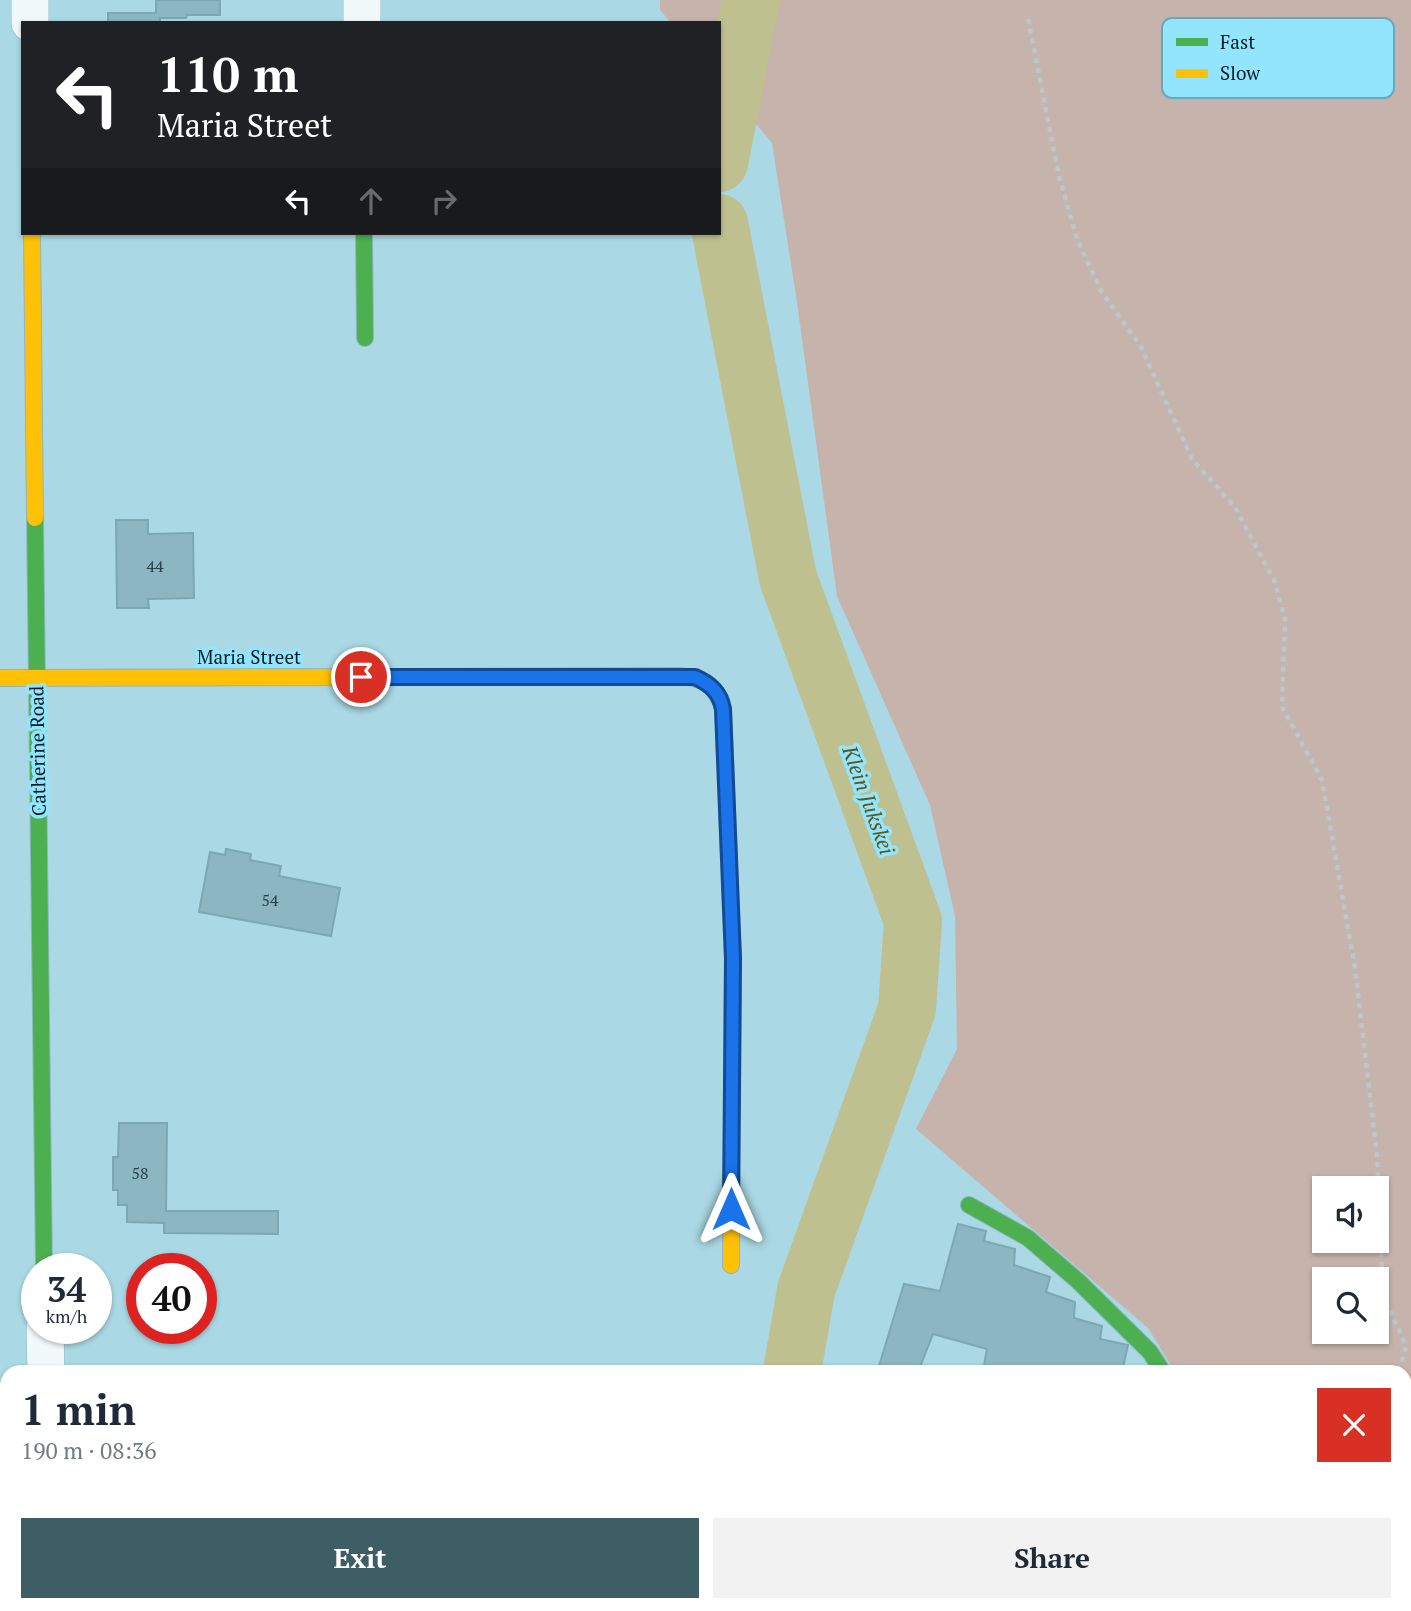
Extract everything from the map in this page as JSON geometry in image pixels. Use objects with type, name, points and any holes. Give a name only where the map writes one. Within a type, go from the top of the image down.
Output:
[{"type":"street","points":[[30,0],[30,21]]},
{"type":"street","points":[[362,0],[362,21]]},
{"type":"street","name":"Catherine Road","points":[[32,235],[44,1253]]},
{"type":"street","points":[[364,235],[365,338]]},
{"type":"street","name":"Maria Street","points":[[0,678],[658,676],[695,677],[707,683],[721,699],[723,709],[733,958],[731,1265]]},
{"type":"street","points":[[969,1205],[1028,1238],[1078,1281],[1150,1352],[1158,1365]]},
{"type":"street","points":[[45,1344],[46,1365]]},
{"type":"path","points":[[1028,19],[1059,176],[1077,239],[1101,291],[1142,347],[1192,459],[1234,506],[1274,580],[1285,621],[1282,707],[1322,780],[1355,968],[1377,1155],[1383,1295],[1406,1346],[1401,1365]]},
{"type":"shaded area","points":[[660,0],[1411,0],[1411,1365],[1171,1365],[1148,1328],[916,1129],[957,1049],[955,916],[930,805],[837,596],[797,302],[772,143],[721,82],[721,21],[669,21],[660,10]]},
{"type":"building","points":[[156,0],[220,0],[220,15],[187,15],[186,18],[160,18],[160,21],[108,21],[108,13],[156,13]]},
{"type":"building","points":[[116,520],[148,520],[148,534],[193,533],[194,598],[148,599],[149,608],[117,608]]},
{"type":"building","points":[[226,849],[251,854],[250,860],[281,866],[279,876],[340,888],[331,936],[199,912],[210,852],[225,855]]},
{"type":"building","points":[[119,1123],[167,1123],[166,1211],[278,1211],[278,1234],[164,1233],[164,1223],[127,1222],[127,1205],[118,1205],[118,1190],[113,1190],[113,1157],[118,1157]]},
{"type":"building","points":[[958,1224],[986,1231],[984,1241],[1015,1249],[1014,1265],[1050,1277],[1046,1292],[1075,1302],[1074,1318],[1102,1326],[1100,1339],[1128,1345],[1124,1365],[984,1365],[987,1349],[933,1334],[921,1365],[879,1365],[904,1284],[940,1291]]},
{"type":"waterway","name":"Klein Jukskei","points":[[721,153],[751,0]]},
{"type":"waterway","name":"Klein Jukskei","points":[[721,233],[788,578],[913,921],[907,1009],[806,1290],[793,1365]]},
{"type":"traffic: fast","points":[[364,235],[365,338]]},
{"type":"traffic: fast","points":[[35,518],[44,1253]]},
{"type":"traffic: fast","points":[[384,677],[679,676],[696,678],[708,684],[723,709],[733,962]]},
{"type":"traffic: fast","points":[[969,1205],[1028,1238],[1078,1281],[1150,1352],[1158,1365]]},
{"type":"traffic: slow","points":[[32,235],[35,518]]},
{"type":"traffic: slow","points":[[0,678],[384,677]]},
{"type":"traffic: slow","points":[[731,1265],[733,962]]},
{"type":"route","points":[[361,677],[695,677],[707,683],[721,699],[733,958],[731,1209]]}]
